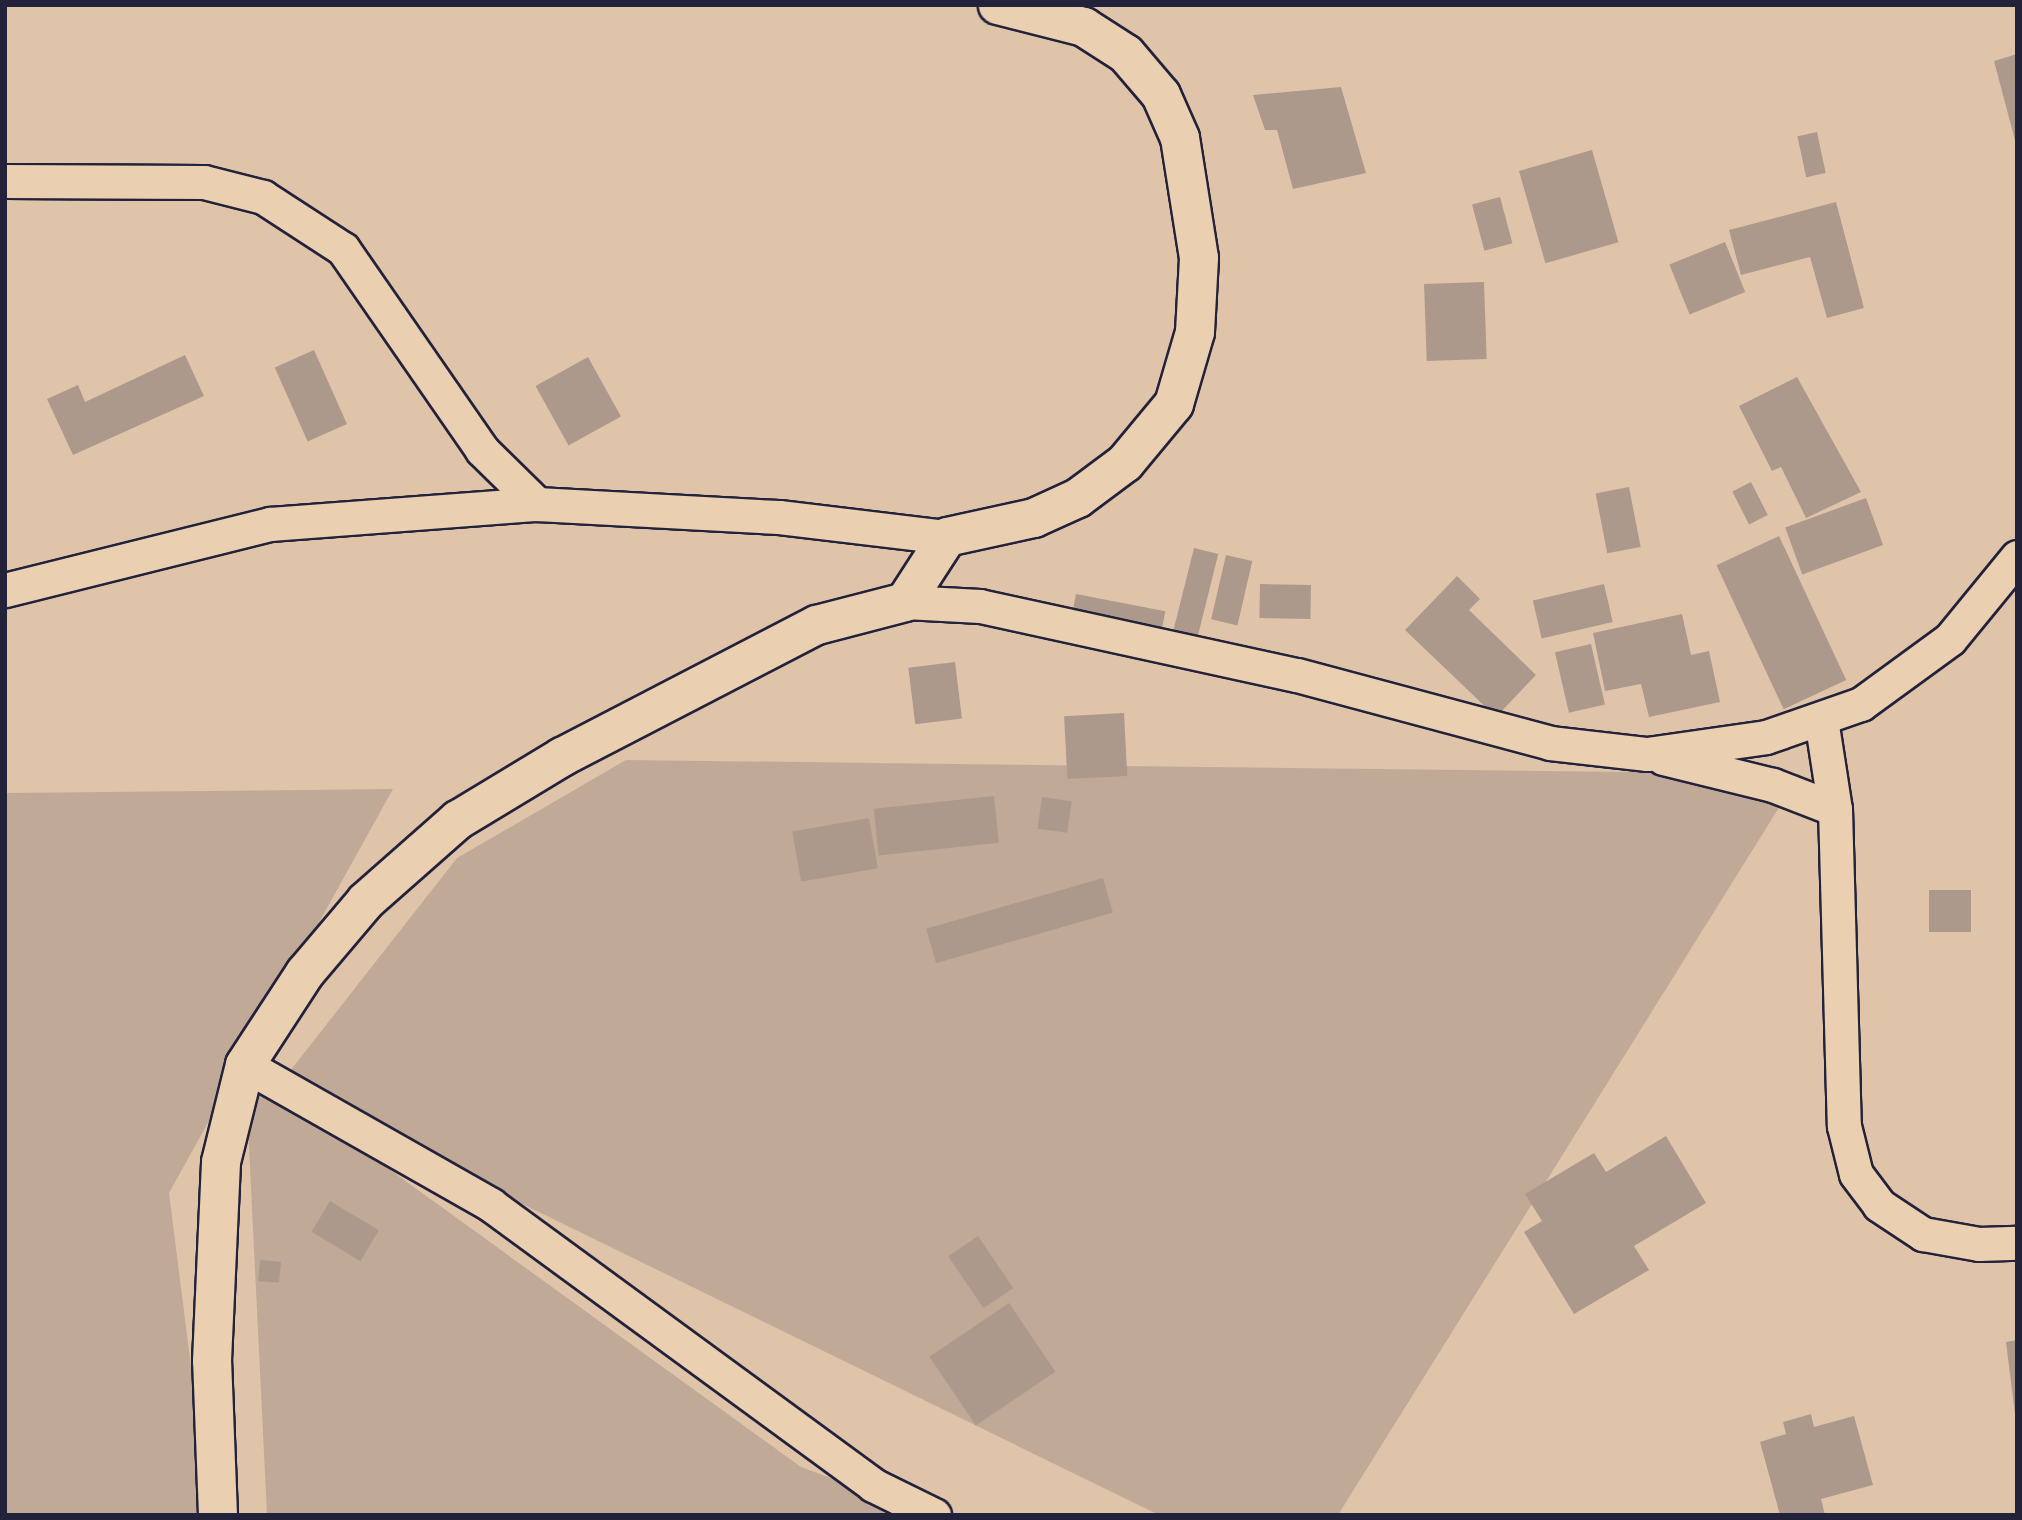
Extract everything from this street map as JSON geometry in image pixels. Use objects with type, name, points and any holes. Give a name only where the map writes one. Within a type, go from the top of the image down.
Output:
[{"type":"street","points":[[5,590],[270,524],[537,504],[779,517],[947,537],[1034,518],[1078,498],[1125,463],[1174,404],[1195,332],[1194,192],[1161,95],[1126,54],[1084,27],[1034,9],[998,5]]},
{"type":"street","points":[[5,181],[204,182],[263,197],[343,248],[482,450],[537,504]]},
{"type":"street","points":[[905,602],[947,537]]},
{"type":"street","points":[[1647,754],[1766,737],[1861,705],[1950,639],[2017,557]]},
{"type":"street","points":[[218,1515],[212,1361],[221,1163],[245,1065],[305,973],[366,901],[458,820],[562,757],[817,625],[905,602],[979,606],[1297,675],[1550,743],[1647,754],[1773,785],[1835,809]]},
{"type":"street","points":[[1821,719],[1835,809],[1843,1126],[1856,1174],[1879,1205],[1923,1234],[1979,1244],[2017,1243]]},
{"type":"street","points":[[245,1065],[491,1205],[873,1485],[934,1515]]},
{"type":"shaded area","points":[[626,760],[1800,774],[1338,1515],[1159,1515],[279,1085],[457,858]]},
{"type":"shaded area","points":[[393,789],[169,1193],[210,1515],[5,1515],[5,793]]},
{"type":"shaded area","points":[[245,1065],[801,1467],[930,1515],[267,1515]]},
{"type":"building","points":[[2017,54],[2017,144],[2016,144],[1994,61]]},
{"type":"building","points":[[1341,87],[1366,173],[1293,189],[1277,130],[1265,130],[1253,95]]},
{"type":"building","points":[[1817,132],[1826,173],[1806,177],[1797,136]]},
{"type":"building","points":[[1592,150],[1618,242],[1545,263],[1519,171]]},
{"type":"building","points":[[1500,197],[1512,243],[1484,251],[1472,205]]},
{"type":"building","points":[[1836,202],[1864,308],[1827,318],[1810,257],[1741,275],[1729,230]]},
{"type":"building","points":[[1725,242],[1745,292],[1690,315],[1669,264]]},
{"type":"building","points":[[1484,282],[1487,359],[1427,361],[1424,284]]},
{"type":"building","points":[[314,350],[347,424],[308,441],[275,367]]},
{"type":"building","points":[[185,355],[204,396],[73,455],[47,399],[78,385],[85,402]]},
{"type":"building","points":[[588,357],[621,416],[568,446],[536,386]]},
{"type":"building","points":[[1797,377],[1861,492],[1806,518],[1781,467],[1772,471],[1739,406]]},
{"type":"building","points":[[1751,482],[1768,515],[1749,525],[1732,492]]},
{"type":"building","points":[[1629,487],[1641,547],[1607,553],[1596,493]]},
{"type":"building","points":[[1866,498],[1883,545],[1802,574],[1785,527]]},
{"type":"building","points":[[1779,536],[1846,680],[1784,709],[1716,565]]},
{"type":"building","points":[[1194,548],[1218,554],[1197,640],[1172,634]]},
{"type":"building","points":[[1226,555],[1252,561],[1237,625],[1211,619]]},
{"type":"building","points":[[1457,576],[1480,599],[1469,610],[1536,675],[1496,717],[1405,630]]},
{"type":"building","points":[[1260,584],[1311,585],[1310,619],[1259,618]]},
{"type":"building","points":[[1604,584],[1613,622],[1542,638],[1533,600]]},
{"type":"building","points":[[1076,594],[1165,611],[1160,637],[1071,620]]},
{"type":"building","points":[[1682,614],[1691,655],[1709,651],[1720,702],[1649,717],[1641,684],[1605,691],[1593,633]]},
{"type":"building","points":[[1591,644],[1605,704],[1569,713],[1555,652]]},
{"type":"building","points":[[955,662],[962,719],[915,724],[908,668]]},
{"type":"building","points":[[1124,713],[1127,776],[1067,779],[1064,716]]},
{"type":"building","points":[[994,796],[999,843],[879,855],[874,809]]},
{"type":"building","points":[[1042,797],[1072,801],[1067,833],[1038,829]]},
{"type":"building","points":[[869,818],[878,868],[801,882],[792,832]]},
{"type":"building","points":[[1103,878],[1113,913],[936,963],[926,929]]},
{"type":"building","points":[[1929,890],[1971,890],[1971,932],[1929,932]]},
{"type":"building","points":[[1666,1136],[1706,1203],[1634,1246],[1649,1270],[1574,1314],[1524,1232],[1542,1221],[1525,1194],[1594,1153],[1606,1172]]},
{"type":"building","points":[[330,1201],[379,1230],[360,1261],[311,1232]]},
{"type":"building","points":[[978,1236],[1013,1288],[983,1308],[948,1256]]},
{"type":"building","points":[[260,1260],[281,1262],[279,1283],[258,1281]]},
{"type":"building","points":[[1009,1303],[1055,1372],[976,1425],[929,1357]]},
{"type":"building","points":[[2017,1340],[2017,1414],[2015,1414],[2006,1342]]},
{"type":"building","points":[[1811,1414],[1814,1427],[1854,1416],[1873,1485],[1821,1499],[1825,1515],[1780,1515],[1760,1442],[1786,1434],[1783,1422]]}]
